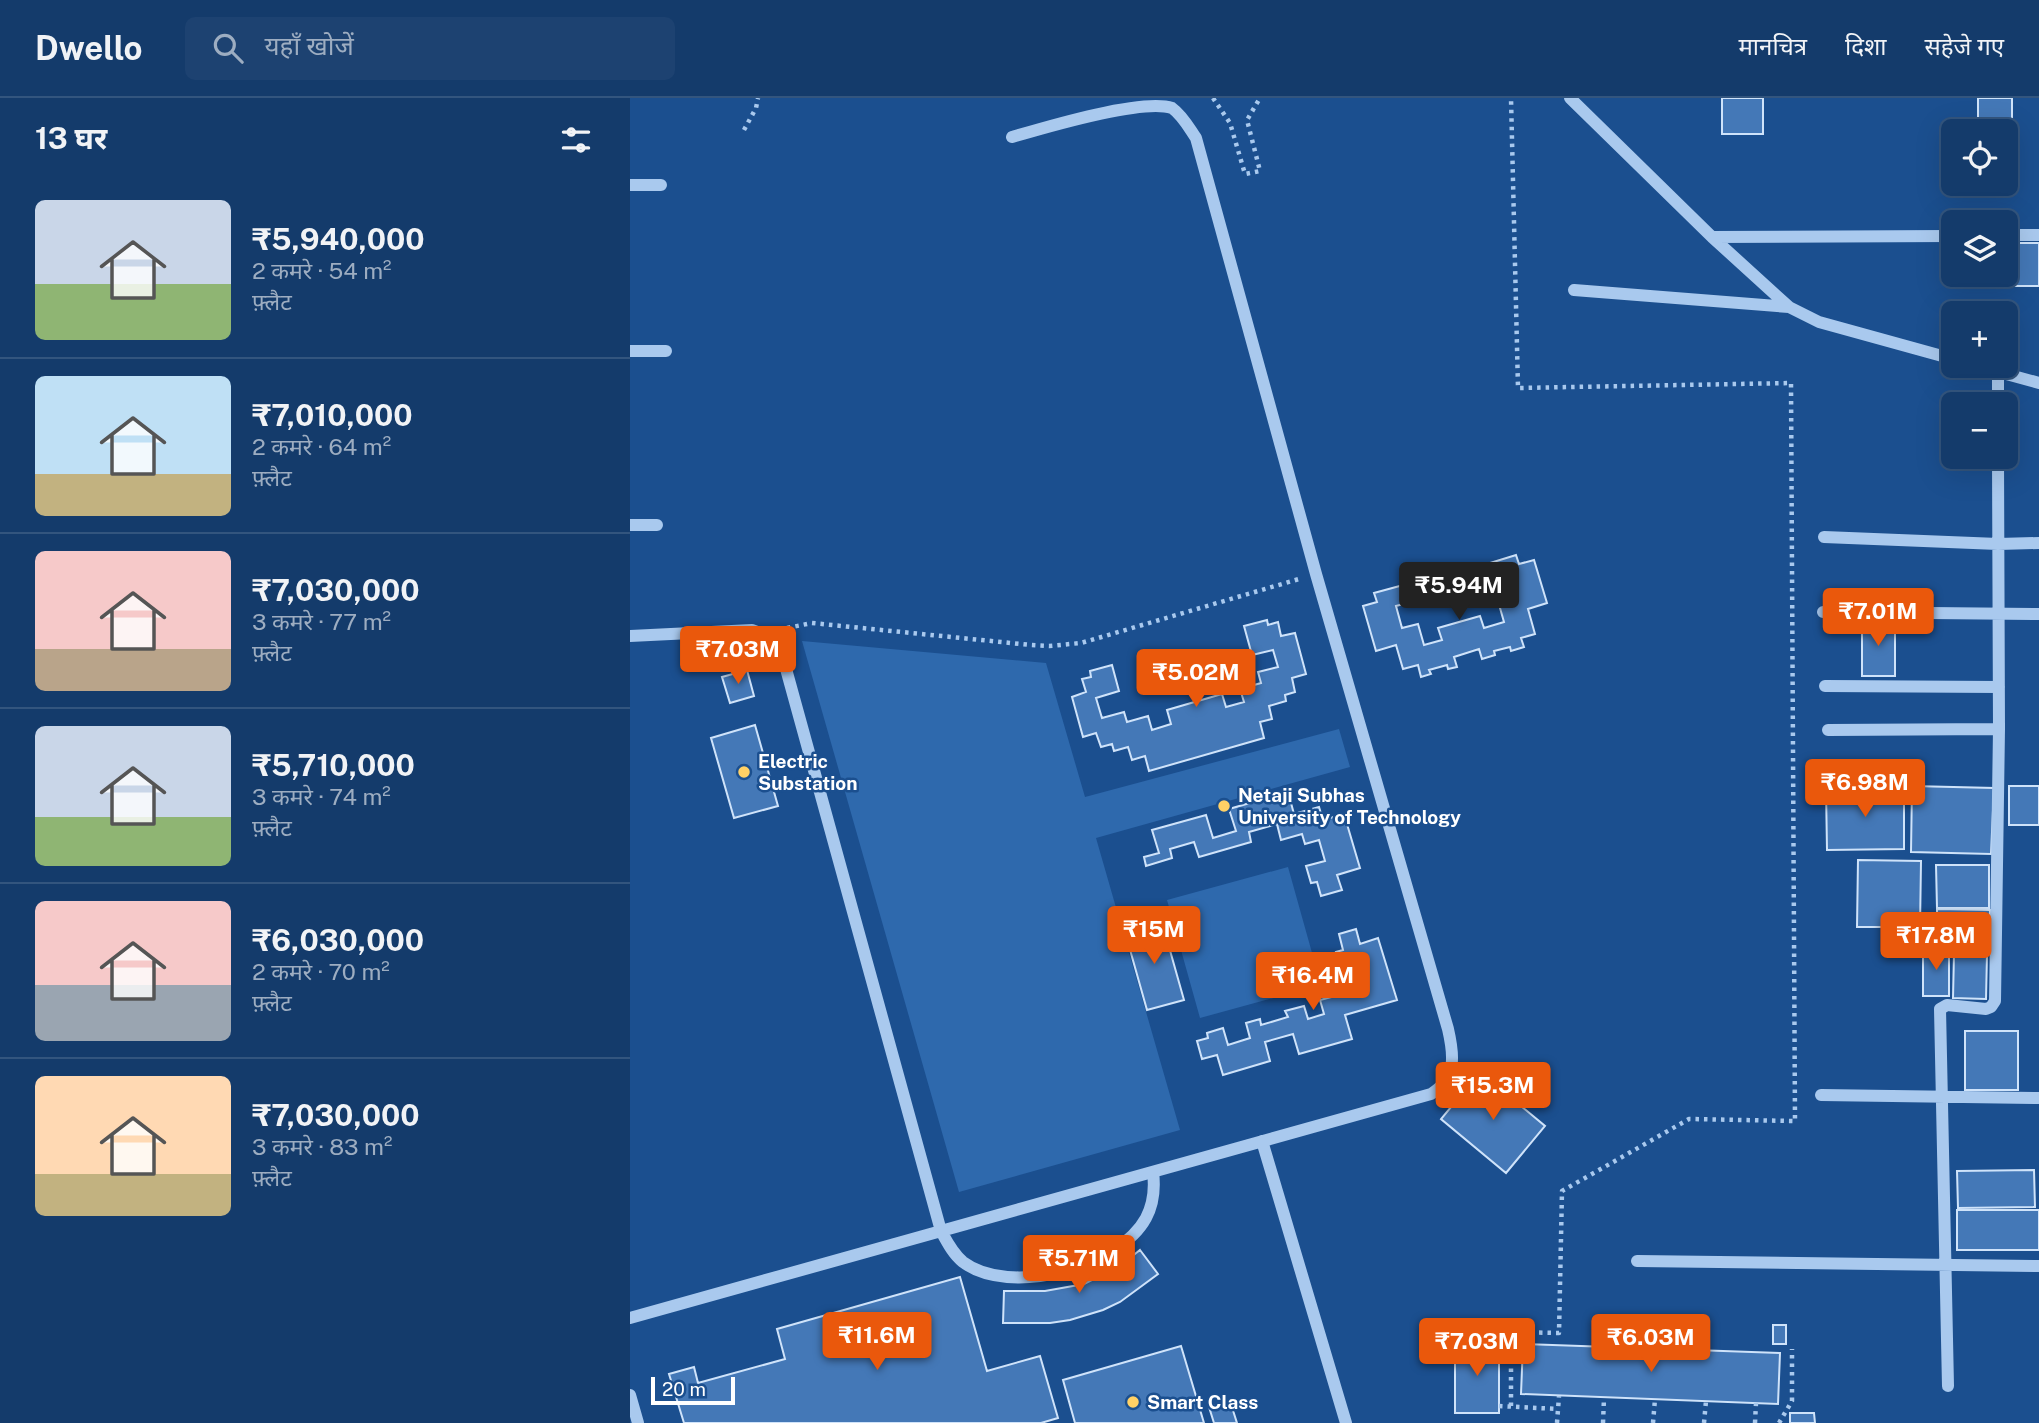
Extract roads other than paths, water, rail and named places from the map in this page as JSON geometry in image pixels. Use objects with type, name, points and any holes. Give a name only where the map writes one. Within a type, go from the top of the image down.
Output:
[{"type":"street","points":[[1570,98],[1712,237],[1789,307],[1819,322],[1941,356]]},
{"type":"street","points":[[630,1318],[1431,1094],[1445,1084],[1452,1067],[1448,1029],[1316,575],[1196,138],[1185,120],[1171,107],[1152,102],[1131,103],[1012,137]]},
{"type":"street","points":[[630,185],[661,186]]},
{"type":"street","points":[[2018,235],[2039,235]]},
{"type":"street","points":[[1712,237],[1941,236]]},
{"type":"street","points":[[1574,290],[1789,307]]},
{"type":"street","points":[[630,351],[666,351]]},
{"type":"street","points":[[2018,377],[2039,383]]},
{"type":"street","points":[[1948,1386],[1940,1009],[1947,1005],[1986,1009],[1991,1007],[1995,1000],[1998,469]]},
{"type":"street","points":[[630,524],[657,525]]},
{"type":"street","points":[[1824,537],[1998,544],[2039,543]]},
{"type":"street","points":[[1823,612],[2039,614]]},
{"type":"street","points":[[630,636],[751,630],[766,635],[783,658],[941,1231],[953,1252],[976,1269],[1014,1277],[1060,1273],[1102,1257],[1135,1233],[1146,1219],[1155,1189],[1153,1172]]},
{"type":"street","points":[[1825,686],[1998,687]]},
{"type":"street","points":[[1828,730],[1998,729]]},
{"type":"street","points":[[1821,1096],[2039,1098]]},
{"type":"street","points":[[1262,1142],[1346,1423]]},
{"type":"street","points":[[1637,1261],[2039,1266]]},
{"type":"street","points":[[630,1395],[638,1423]]},
{"type":"place","name":"Electric Substation","points":[[744,772]]},
{"type":"place","name":"Netaji Subhas University of Technology","points":[[1224,806]]},
{"type":"place","name":"Smart Class","points":[[1133,1402]]}]
